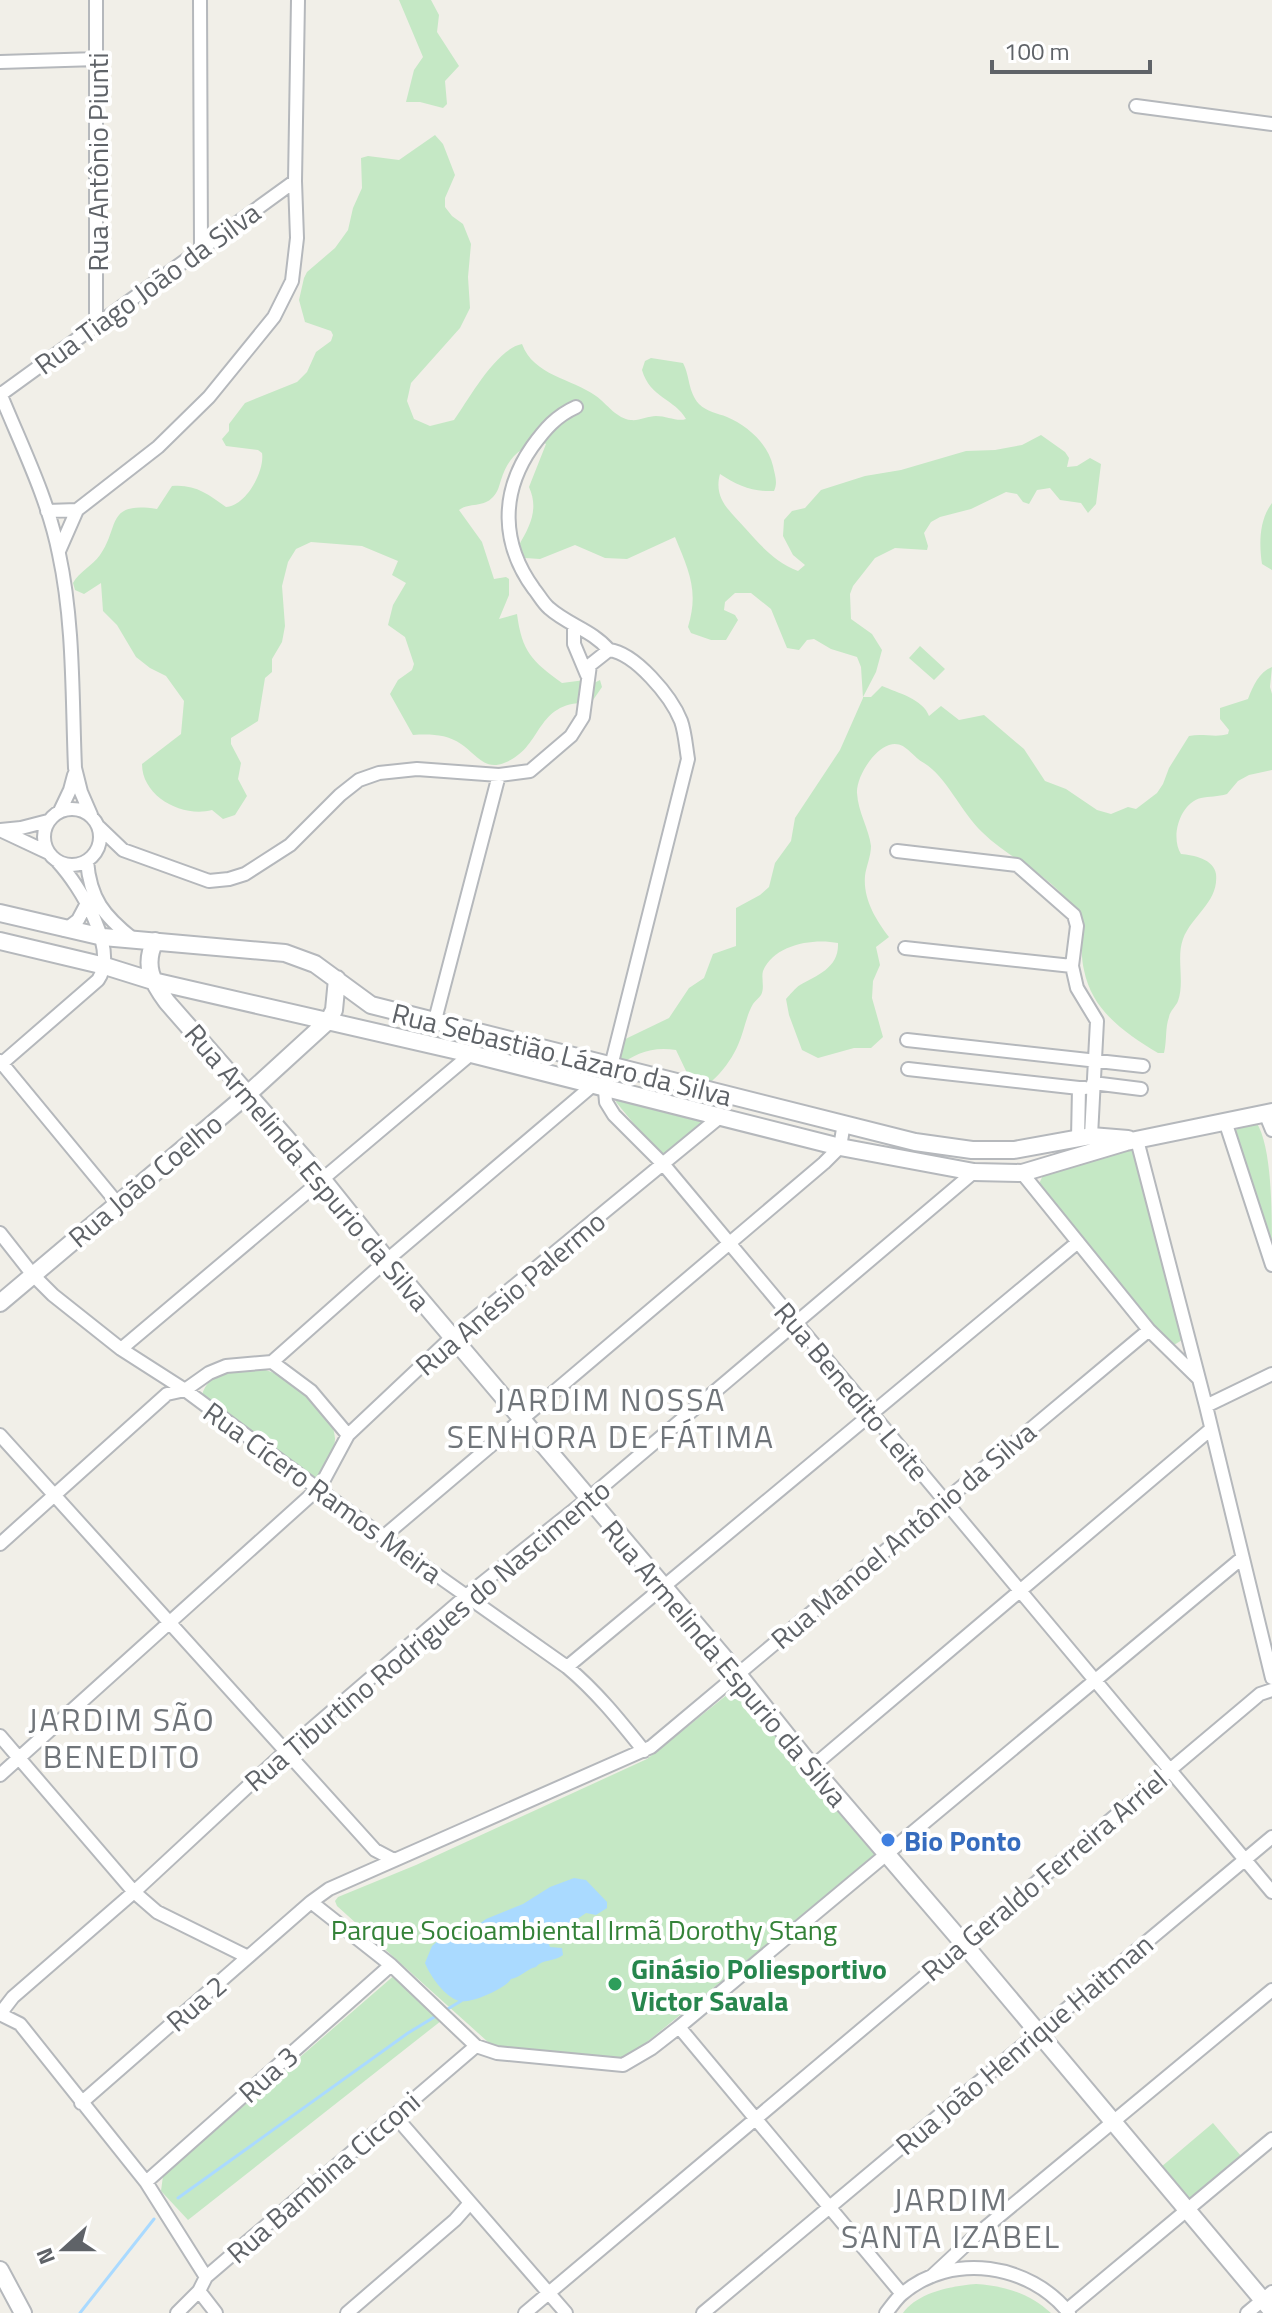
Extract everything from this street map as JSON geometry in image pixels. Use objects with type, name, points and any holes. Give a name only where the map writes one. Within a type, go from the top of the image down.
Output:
[{"type":"street","name":"Rua Antônio Piunti","points":[[96,0],[96,323]]},
{"type":"street","points":[[200,0],[201,248]]},
{"type":"street","points":[[59,551],[77,510],[180,427],[209,397],[274,317],[292,281],[297,238],[298,0]]},
{"type":"street","points":[[0,62],[97,59]]},
{"type":"street","points":[[1136,106],[1272,124]]},
{"type":"street","name":"Rua Tiago João da Silva","points":[[0,394],[295,181]]},
{"type":"street","points":[[0,394],[41,491],[59,551],[67,603],[75,768],[81,792],[99,827],[123,850],[209,881],[229,879],[268,861],[290,845],[359,780],[379,773],[417,769],[499,775],[530,771],[571,736],[583,717],[590,665],[609,650]]},
{"type":"street","points":[[0,1544],[167,1394],[185,1390],[209,1373],[226,1366],[272,1362],[387,1260],[603,1089],[615,1066],[688,759],[681,722],[673,705],[635,661],[618,651],[609,650],[598,637],[548,608],[524,575],[510,539],[507,505],[519,465],[547,426],[576,407]]},
{"type":"street","points":[[47,511],[77,510]]},
{"type":"street","points":[[574,625],[574,644],[587,675]]},
{"type":"street","points":[[0,830],[48,821],[60,811],[70,790],[75,768]]},
{"type":"street","points":[[435,1020],[499,775]]},
{"type":"street","points":[[60,811],[76,808],[91,815]]},
{"type":"street","points":[[48,821],[44,837],[54,858],[69,873],[103,937],[105,966],[98,980],[1,1063],[118,1204]]},
{"type":"street","points":[[99,827],[100,843],[90,859],[91,889],[115,925],[133,939]]},
{"type":"street","points":[[0,830],[73,865],[123,850]]},
{"type":"street","points":[[897,851],[1017,865],[1074,915],[1077,926],[1072,966],[1077,988],[1097,1021],[1085,1137]]},
{"type":"street","points":[[65,930],[78,920],[86,905]]},
{"type":"street","name":"Rua Sebastião Lázaro da Silva","points":[[0,913],[103,937],[285,953],[315,964],[371,1005],[901,1139],[972,1150],[1014,1150],[1085,1137],[1131,1141]]},
{"type":"street","name":"Rua Sebastião Lázaro da Silva","points":[[0,941],[153,981],[471,1054],[840,1147],[974,1172],[1022,1173],[1131,1141],[1268,1112]]},
{"type":"street","points":[[153,981],[148,961],[155,941]]},
{"type":"street","points":[[905,948],[1072,966]]},
{"type":"street","points":[[329,1020],[334,1010],[337,979]]},
{"type":"street","name":"Rua Armelinda Espurio da Silva","points":[[153,981],[737,1673],[886,1855],[1269,2301]]},
{"type":"street","points":[[179,1015],[179,1003],[188,988]]},
{"type":"street","name":"Rua João Coelho","points":[[0,1303],[248,1094],[329,1020]]},
{"type":"street","points":[[907,1040],[1143,1066]]},
{"type":"street","points":[[121,1349],[471,1054]]},
{"type":"street","points":[[908,1069],[1141,1089]]},
{"type":"street","name":"Rua Benedito Leite","points":[[603,1089],[614,1115],[664,1165],[1272,1892]]},
{"type":"street","points":[[1268,1112],[1272,1130]]},
{"type":"street","name":"Rua Anésio Palermo","points":[[0,1775],[320,1487],[348,1435],[452,1337],[721,1116]]},
{"type":"street","points":[[1225,1121],[1272,1265]]},
{"type":"street","points":[[383,1537],[840,1147],[844,1123]]},
{"type":"street","points":[[1131,1141],[1206,1406],[1272,1678]]},
{"type":"street","name":"Rua Tiburtino Rodrigues do Nascimento","points":[[0,2014],[13,1997],[134,1892],[287,1750],[466,1596],[589,1498],[974,1172]]},
{"type":"street","points":[[1022,1173],[1149,1330],[1198,1378]]},
{"type":"street","name":"Rua Cícero Ramos Meira","points":[[0,1233],[33,1275],[121,1349],[185,1390],[217,1416],[320,1487],[383,1537],[567,1667],[591,1687],[644,1751]]},
{"type":"street","points":[[567,1667],[1078,1242]]},
{"type":"street","name":"Rua Manoel Antônio da Silva","points":[[311,1902],[338,1885],[644,1751],[1149,1330]]},
{"type":"street","points":[[272,1362],[311,1391],[348,1435]]},
{"type":"street","points":[[1206,1406],[1272,1374]]},
{"type":"street","points":[[812,1767],[1211,1429]]},
{"type":"street","points":[[0,1435],[375,1850],[394,1860]]},
{"type":"street","points":[[311,1902],[391,1965],[476,2046],[497,2053],[623,2065],[679,2027],[1242,1558]]},
{"type":"street","name":"Rua Geraldo Ferreira Arriel","points":[[525,2313],[1169,1770],[1254,1700],[1272,1690]]},
{"type":"street","points":[[0,1736],[134,1892],[157,1912],[248,1957]]},
{"type":"street","name":"Rua João Henrique Haitman","points":[[703,2313],[1272,1837]]},
{"type":"street","name":"Rua 2","points":[[81,2103],[311,1902]]},
{"type":"street","name":"Rua 3","points":[[146,2182],[391,1965]]},
{"type":"street","points":[[886,2313],[902,2294],[932,2276],[974,2237],[1272,1990]]},
{"type":"street","points":[[0,2014],[20,2024],[146,2182],[206,2277]]},
{"type":"street","points":[[679,2027],[902,2294]]},
{"type":"street","name":"Rua Bambina Cicconi","points":[[177,2313],[199,2291],[206,2277],[476,2046]]},
{"type":"street","points":[[395,2116],[566,2313]]},
{"type":"street","points":[[932,2276],[961,2268],[991,2268],[1019,2275],[1045,2289],[1068,2311],[1272,2139]]},
{"type":"street","points":[[347,2313],[455,2220],[470,2203]]},
{"type":"street","points":[[0,2270],[23,2313]]},
{"type":"street","points":[[199,2291],[216,2313]]},
{"type":"street","points":[[1247,2313],[1269,2301]]},
{"type":"green space","points":[[399,0],[431,0],[439,15],[437,32],[459,66],[445,81],[447,104],[443,108],[406,102],[414,70],[423,57]]},
{"type":"green space","points":[[435,135],[443,144],[455,175],[445,198],[445,207],[463,224],[471,244],[468,277],[470,308],[460,328],[411,383],[407,401],[414,419],[430,426],[454,420],[493,365],[512,348],[522,344],[528,355],[544,370],[596,396],[621,417],[637,420],[656,416],[683,420],[686,419],[681,412],[651,387],[642,370],[645,361],[651,358],[683,363],[699,404],[749,431],[767,450],[773,466],[774,491],[746,487],[720,474],[721,498],[769,553],[798,571],[805,565],[793,555],[783,536],[784,520],[792,511],[805,508],[821,490],[966,451],[1022,445],[1041,435],[1065,452],[1069,458],[1067,467],[1077,466],[1090,458],[1101,464],[1096,504],[1088,513],[1081,503],[1060,500],[1050,488],[1037,490],[1029,504],[1017,494],[1006,492],[971,509],[931,522],[924,533],[927,550],[895,548],[875,558],[850,594],[851,619],[872,634],[882,650],[876,672],[863,697],[871,697],[882,686],[916,701],[929,716],[941,706],[959,720],[984,715],[1024,749],[1045,781],[1066,789],[1097,810],[1111,814],[1128,807],[1136,809],[1157,793],[1189,736],[1228,734],[1229,730],[1220,719],[1220,708],[1248,699],[1260,676],[1272,667],[1272,770],[1249,775],[1238,781],[1227,794],[1194,801],[1187,806],[1179,822],[1177,839],[1181,854],[1207,861],[1216,874],[1216,884],[1209,901],[1183,939],[1180,994],[1168,1021],[1164,1053],[1158,1053],[1122,1029],[1094,997],[1084,970],[1078,921],[1062,894],[993,842],[974,824],[932,769],[904,747],[895,744],[877,752],[857,787],[859,807],[871,846],[865,876],[866,893],[875,916],[889,937],[876,947],[880,965],[873,981],[872,998],[883,1037],[871,1048],[854,1048],[818,1058],[802,1050],[786,999],[798,986],[820,974],[835,959],[838,943],[818,941],[785,949],[768,962],[763,971],[762,992],[753,1004],[734,1053],[716,1078],[699,1090],[681,1094],[687,1073],[676,1050],[645,1052],[617,1067],[615,1044],[669,1018],[689,988],[704,978],[713,954],[736,946],[736,908],[769,887],[775,863],[791,841],[795,818],[840,750],[863,698],[861,667],[857,657],[831,649],[814,639],[807,640],[799,650],[787,648],[771,609],[751,593],[735,593],[725,602],[724,610],[738,620],[726,640],[711,640],[691,633],[688,627],[693,603],[691,581],[675,537],[627,559],[605,558],[575,545],[540,559],[525,558],[519,545],[532,517],[529,487],[546,444],[540,441],[526,447],[511,460],[495,495],[481,504],[459,510],[482,542],[494,579],[509,579],[509,595],[499,619],[517,614],[522,638],[530,654],[562,683],[585,680],[592,684],[600,680],[602,687],[591,703],[572,704],[559,709],[549,717],[527,747],[517,756],[497,765],[485,763],[450,738],[413,735],[390,694],[398,680],[412,670],[414,664],[405,637],[388,625],[393,605],[406,583],[392,575],[398,561],[362,546],[311,542],[296,549],[288,562],[282,586],[285,626],[282,642],[272,659],[272,672],[265,678],[258,721],[231,738],[241,763],[238,779],[247,796],[235,815],[223,819],[212,810],[201,812],[177,808],[149,786],[142,764],[181,734],[184,701],[166,676],[136,657],[117,625],[103,611],[101,583],[84,594],[75,590],[73,583],[100,555],[121,513],[129,509],[157,509],[172,486],[194,488],[226,507],[247,494],[257,478],[262,453],[226,446],[222,439],[245,403],[297,382],[307,372],[316,352],[331,341],[331,331],[305,322],[299,300],[307,272],[335,248],[348,230],[362,188],[361,158],[399,160]]},
{"type":"green space","points":[[1272,503],[1272,570],[1262,564],[1260,540],[1262,524]]},
{"type":"green space","points":[[920,646],[945,669],[934,680],[909,658]]},
{"type":"green space","points":[[617,1099],[707,1120],[662,1158],[616,1102]]},
{"type":"green space","points":[[1256,1122],[1268,1163],[1272,1246],[1235,1132],[1241,1124]]},
{"type":"green space","points":[[1131,1148],[1135,1153],[1182,1335],[1182,1340],[1174,1345],[1170,1345],[1039,1184],[1043,1175]]},
{"type":"green space","points":[[257,1368],[293,1384],[327,1416],[333,1428],[335,1445],[318,1479],[313,1480],[202,1395],[205,1387],[217,1376]]},
{"type":"green space","name":"Parque Socioambiental Irmã Dorothy Stang","points":[[738,1686],[876,1855],[620,2064],[503,2048],[488,2042],[337,1906],[335,1901],[338,1897],[416,1865],[647,1759]]},
{"type":"green space","points":[[397,1973],[446,2017],[188,2220],[161,2191],[163,2176]]},
{"type":"green space","points":[[1213,2123],[1241,2156],[1189,2200],[1161,2167]]},
{"type":"green space","points":[[976,2284],[1016,2292],[1034,2300],[1051,2313],[903,2313],[926,2295]]},
{"type":"water","points":[[574,1878],[586,1880],[607,1902],[607,1908],[596,1915],[586,1913],[547,1940],[550,1947],[562,1948],[563,1955],[541,1963],[495,1991],[471,2000],[454,1999],[434,1980],[425,1963],[432,1946],[440,1939],[466,1934],[486,1919]]},
{"type":"waterway","points":[[446,2010],[461,2001]]},
{"type":"waterway","points":[[178,2198],[436,2016]]},
{"type":"waterway","points":[[80,2313],[154,2219]]},
{"type":"place","name":"Bio Ponto","points":[[888,1840]]},
{"type":"place","name":"Ginásio Poliesportivo Victor Savala","points":[[615,1984]]},
{"type":"district","name":"JARDIM NOSSA SENHORA DE FÁTIMA","points":[[611,1418]]},
{"type":"district","name":"JARDIM SÃO BENEDITO","points":[[122,1738]]},
{"type":"district","name":"JARDIM SANTA IZABEL","points":[[951,2218]]}]
